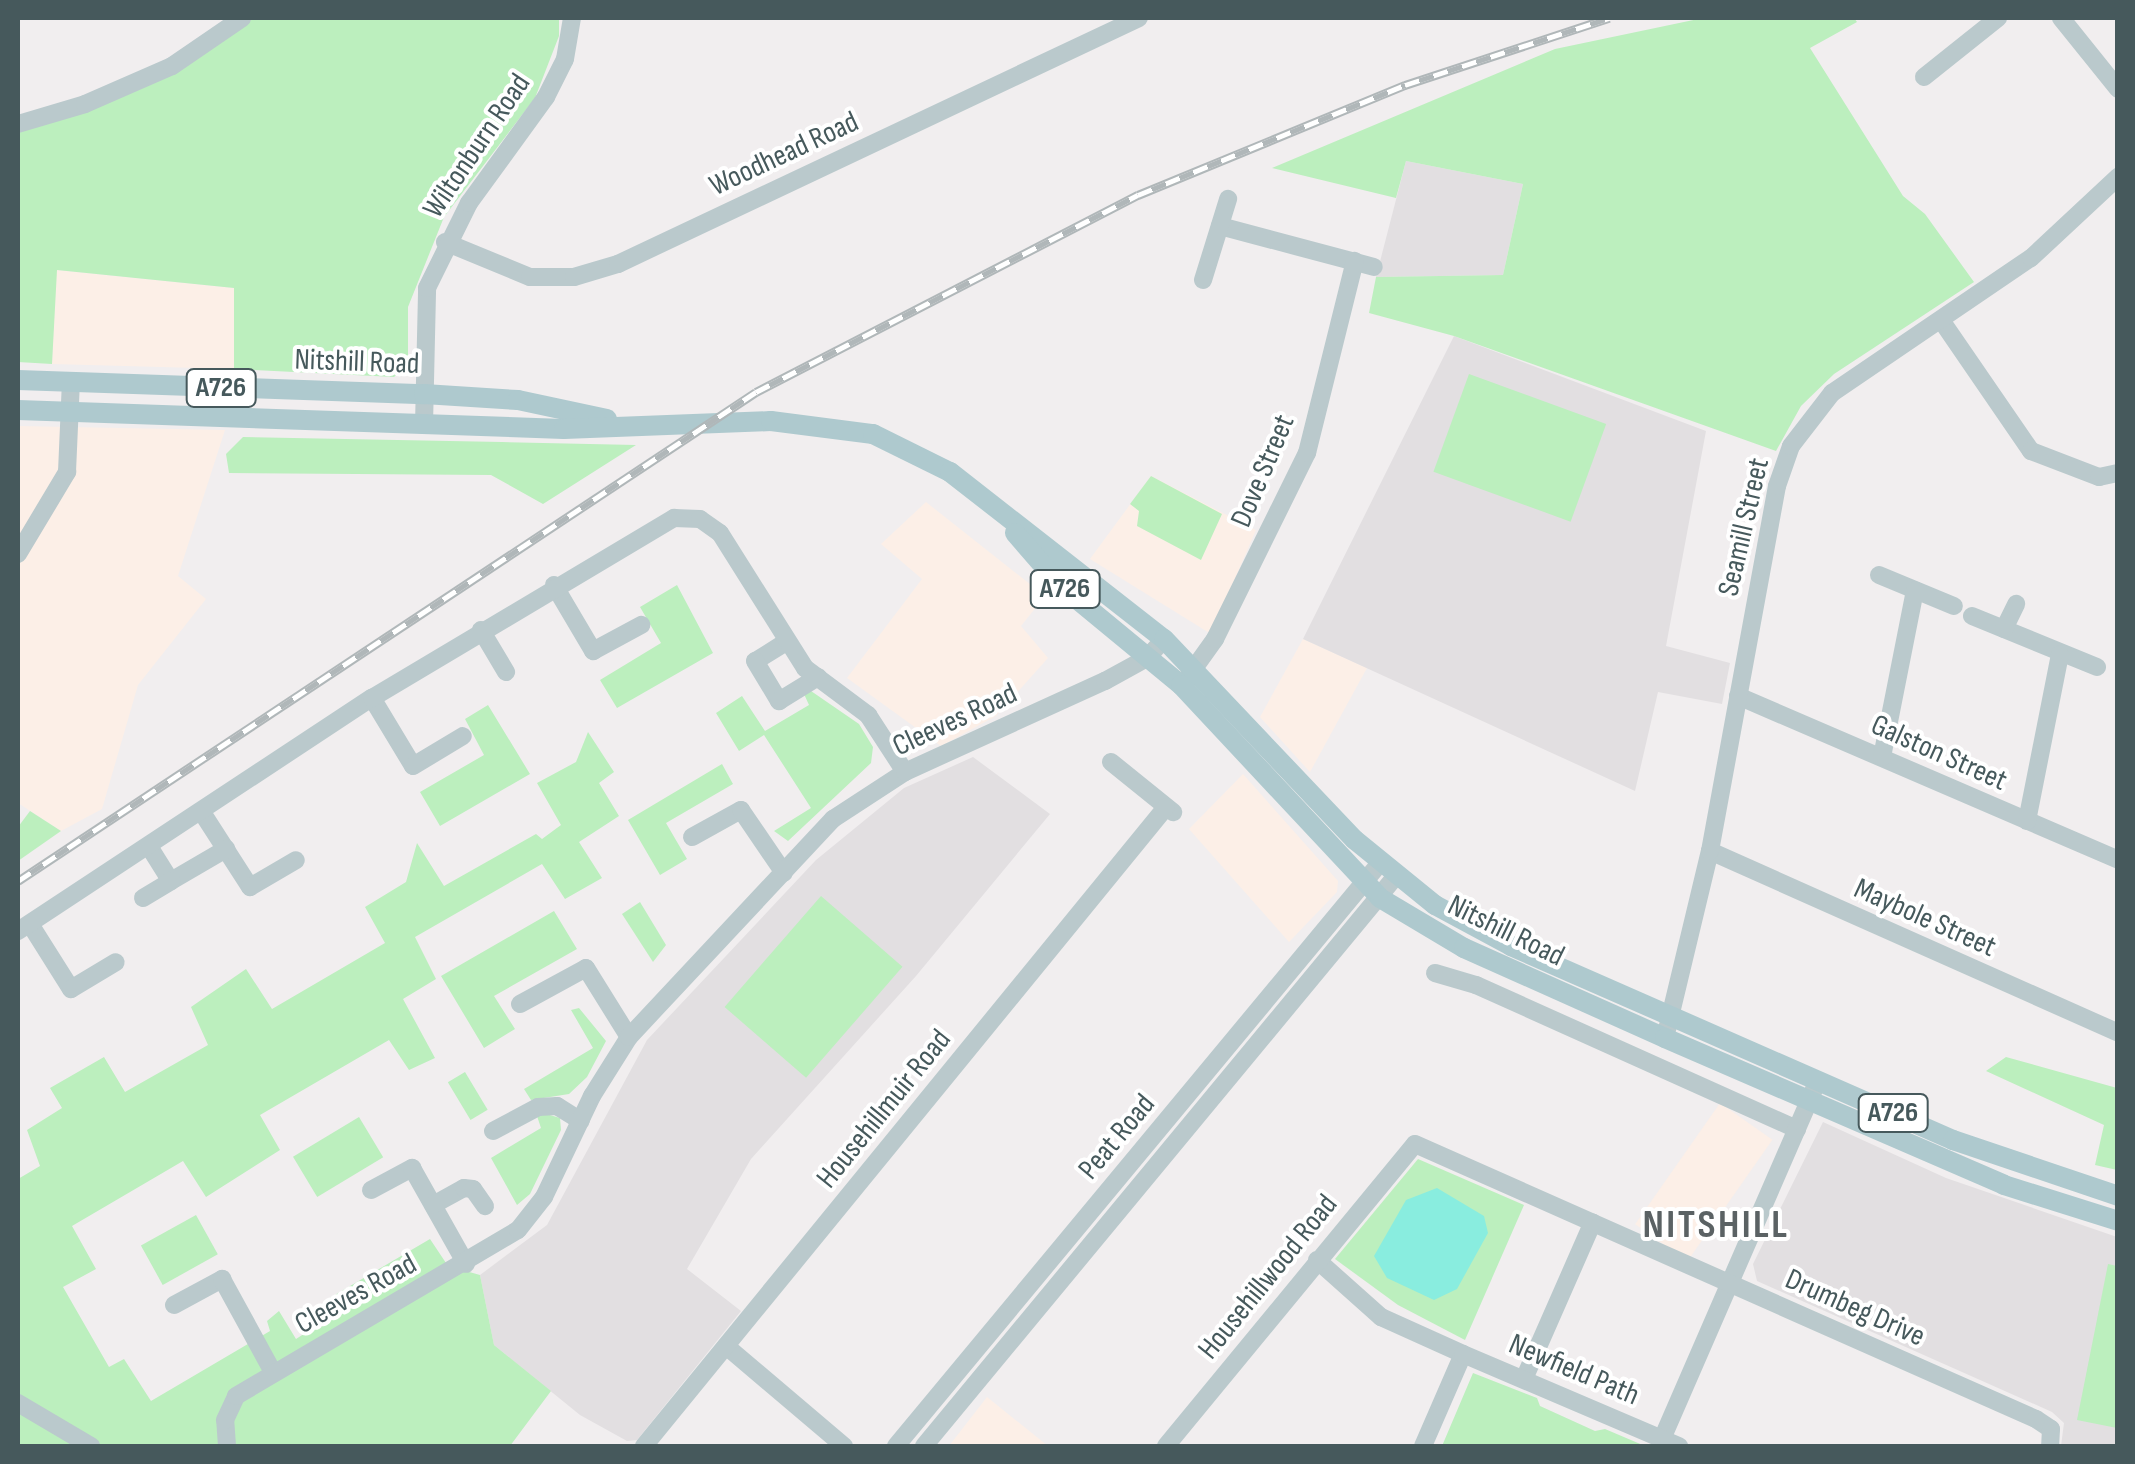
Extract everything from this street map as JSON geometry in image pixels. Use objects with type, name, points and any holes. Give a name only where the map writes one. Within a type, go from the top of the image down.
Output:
[{"type":"main road","name":"Nitshill Road","points":[[18,380],[518,400],[633,424]]},
{"type":"main road","name":"Nitshill Road","points":[[18,410],[424,425],[848,428],[928,459],[1164,639],[1198,668],[1388,870],[1511,946],[1674,1018],[2004,1185],[2118,1220]]},
{"type":"main road","name":"Nitshill Road","points":[[994,509],[1061,586],[1181,685],[1380,898],[1464,948],[1665,1038],[2008,1163],[2118,1196]]},
{"type":"street","points":[[18,124],[86,104],[172,66],[242,18]]},
{"type":"street","name":"Wiltonburn Road","points":[[424,425],[422,317],[445,242],[528,129],[565,60],[572,18]]},
{"type":"street","name":"Woodhead Road","points":[[445,242],[530,277],[574,277],[618,264],[1139,18]]},
{"type":"street","points":[[1924,77],[1998,18]]},
{"type":"street","points":[[2062,18],[2118,89]]},
{"type":"street","name":"Seamill Street","points":[[1665,1038],[1674,1018],[1710,851],[1777,486],[1792,446],[1832,393],[2030,258],[2118,177]]},
{"type":"street","points":[[1203,280],[1228,199]]},
{"type":"street","points":[[1220,226],[1374,266]]},
{"type":"street","name":"Dove Street","points":[[1181,685],[1198,668],[1307,454],[1355,262]]},
{"type":"street","points":[[1941,320],[2031,451],[2099,477],[2118,473]]},
{"type":"street","points":[[18,554],[67,472],[71,382]]},
{"type":"street","points":[[116,962],[71,989],[24,928],[203,814],[372,698],[655,524],[700,519],[720,532],[786,642],[818,676],[868,716],[905,772]]},
{"type":"street","points":[[1879,575],[1954,606]]},
{"type":"street","points":[[554,585],[593,651],[640,625]]},
{"type":"street","points":[[1882,757],[1915,590]]},
{"type":"street","points":[[2004,629],[2016,604]]},
{"type":"street","points":[[1972,616],[2097,668]]},
{"type":"street","points":[[481,630],[506,672]]},
{"type":"street","name":"Cleeves Road","points":[[227,1446],[225,1420],[236,1396],[518,1230],[535,1209],[629,1038],[833,819],[905,772],[1147,658],[1164,639]]},
{"type":"street","points":[[786,642],[755,662],[779,701],[818,676]]},
{"type":"street","points":[[2027,822],[2060,654]]},
{"type":"street","name":"Galston Street","points":[[1738,696],[2118,860]]},
{"type":"street","points":[[372,698],[412,766],[463,736]]},
{"type":"street","name":"Househillmuir Road","points":[[644,1446],[1171,810],[1111,762]]},
{"type":"street","points":[[692,836],[741,810],[784,873]]},
{"type":"street","points":[[203,814],[250,887],[296,860]]},
{"type":"street","points":[[150,848],[171,881]]},
{"type":"street","points":[[143,898],[226,849]]},
{"type":"street","name":"Maybole Street","points":[[1710,851],[2118,1033]]},
{"type":"street","name":"Peat Road","points":[[896,1446],[1364,882],[1388,870]]},
{"type":"street","name":"Peat Road","points":[[924,1446],[1380,898],[1388,870]]},
{"type":"street","points":[[520,1004],[586,968],[629,1038]]},
{"type":"street","points":[[1435,973],[1476,985],[1797,1130]]},
{"type":"street","points":[[1670,1443],[1729,1283],[1814,1090]]},
{"type":"street","points":[[493,1132],[538,1107],[556,1106],[581,1121]]},
{"type":"street","name":"Drumbeg Drive","points":[[1415,1144],[1729,1283],[2051,1438]]},
{"type":"street","name":"Househillwood Road","points":[[1166,1446],[1415,1144]]},
{"type":"street","name":"Cleeves Road","points":[[372,1190],[412,1168],[466,1264]]},
{"type":"street","points":[[433,1205],[464,1188],[473,1189],[485,1206]]},
{"type":"street","points":[[1524,1379],[1593,1222]]},
{"type":"street","name":"Newfield Path","points":[[1317,1260],[1381,1317],[1670,1443]]},
{"type":"street","name":"Cleeves Road","points":[[174,1305],[222,1279],[273,1372]]},
{"type":"street","points":[[726,1346],[844,1446]]},
{"type":"street","name":"Newfield Path","points":[[1423,1446],[1463,1354]]},
{"type":"street","points":[[18,1403],[91,1446]]},
{"type":"shaded area","points":[[251,18],[559,18],[559,36],[535,98],[444,217],[408,307],[408,363],[394,377],[234,369],[234,288],[57,270],[52,364],[18,362],[18,131],[233,33]]},
{"type":"shaded area","points":[[1703,18],[1854,18],[1857,22],[1810,48],[1903,196],[1925,214],[1974,282],[1834,374],[1801,406],[1776,451],[1454,336],[1369,313],[1376,277],[1503,275],[1523,184],[1406,161],[1396,198],[1272,168],[1555,49]]},
{"type":"shaded area","points":[[1406,161],[1523,184],[1503,275],[1376,277]]},
{"type":"shaded area","points":[[56,270],[234,288],[234,369],[52,364]]},
{"type":"shaded area","points":[[1454,336],[1706,431],[1666,646],[1730,663],[1722,704],[1658,692],[1635,791],[1303,639]]},
{"type":"shaded area","points":[[1469,374],[1606,424],[1571,522],[1433,472]]},
{"type":"shaded area","points":[[18,426],[225,430],[178,576],[206,599],[138,685],[102,809],[61,831],[18,803]]},
{"type":"shaded area","points":[[243,437],[636,445],[543,504],[491,475],[229,473],[226,454]]},
{"type":"shaded area","points":[[1151,476],[1256,530],[1211,634],[1090,559]]},
{"type":"shaded area","points":[[1151,476],[1222,514],[1201,560],[1137,526],[1139,511],[1130,504]]},
{"type":"shaded area","points":[[926,502],[1045,596],[1021,626],[1048,658],[996,716],[941,746],[847,678],[922,579],[881,544]]},
{"type":"shaded area","points":[[677,585],[713,653],[617,708],[600,680],[661,643],[640,607]]},
{"type":"shaded area","points":[[1303,639],[1367,668],[1310,772],[1260,717]]},
{"type":"shaded area","points":[[811,691],[859,724],[873,747],[871,763],[788,841],[774,831],[811,808],[764,735],[739,751],[716,713],[742,696],[765,731],[809,705],[804,694]]},
{"type":"shaded area","points":[[488,705],[530,774],[440,826],[420,792],[484,755],[465,719]]},
{"type":"shaded area","points":[[588,732],[614,772],[599,783],[619,816],[579,842],[602,878],[565,899],[542,864],[415,937],[436,979],[403,999],[435,1058],[409,1070],[389,1040],[260,1115],[280,1150],[206,1197],[183,1161],[72,1226],[96,1269],[63,1287],[109,1367],[124,1359],[151,1401],[270,1331],[267,1321],[279,1311],[296,1339],[336,1313],[328,1299],[430,1239],[448,1266],[480,1275],[494,1345],[551,1391],[510,1446],[18,1446],[18,1179],[40,1166],[27,1130],[62,1108],[50,1088],[104,1057],[125,1092],[208,1045],[191,1007],[246,969],[272,1009],[385,943],[365,907],[406,882],[417,843],[444,886],[536,834],[542,839],[561,825],[537,783],[576,762]]},
{"type":"shaded area","points":[[973,757],[1050,814],[916,976],[751,1159],[687,1269],[741,1311],[637,1440],[627,1441],[580,1415],[494,1345],[480,1275],[547,1225],[647,1040],[816,860],[904,788]]},
{"type":"shaded area","points":[[722,764],[733,784],[666,823],[687,859],[660,875],[628,820]]},
{"type":"shaded area","points":[[1243,774],[1338,881],[1337,892],[1289,942],[1189,829]]},
{"type":"shaded area","points":[[30,811],[61,831],[18,861],[18,827]]},
{"type":"shaded area","points":[[821,896],[903,967],[806,1078],[725,1007]]},
{"type":"shaded area","points":[[640,902],[666,945],[653,962],[622,914]]},
{"type":"shaded area","points":[[554,911],[577,949],[494,996],[515,1029],[484,1048],[441,976]]},
{"type":"shaded area","points":[[579,1008],[606,1041],[587,1077],[569,1094],[531,1100],[524,1089],[593,1048],[571,1010]]},
{"type":"shaded area","points":[[2006,1057],[2117,1088],[2117,1170],[2095,1165],[2104,1125],[1986,1071]]},
{"type":"shaded area","points":[[465,1072],[488,1110],[471,1120],[448,1082]]},
{"type":"shaded area","points":[[1720,1103],[1772,1140],[1688,1261],[1635,1224]]},
{"type":"shaded area","points":[[543,1113],[560,1118],[561,1130],[530,1194],[517,1205],[491,1158],[541,1128],[537,1116]]},
{"type":"shaded area","points":[[359,1117],[383,1157],[317,1197],[293,1157]]},
{"type":"shaded area","points":[[1823,1122],[1946,1178],[2117,1237],[2117,1446],[2061,1446],[2064,1423],[2052,1412],[1757,1281],[1753,1264]]},
{"type":"shaded area","points":[[1418,1159],[1524,1205],[1465,1340],[1398,1305],[1335,1259]]},
{"type":"shaded area","points":[[1437,1188],[1484,1216],[1488,1233],[1457,1289],[1434,1300],[1387,1278],[1374,1256],[1406,1200]]},
{"type":"shaded area","points":[[196,1215],[218,1254],[163,1285],[141,1246]]},
{"type":"shaded area","points":[[2108,1264],[2117,1266],[2117,1428],[2077,1420]]},
{"type":"shaded area","points":[[1473,1373],[1537,1398],[1540,1406],[1595,1431],[1605,1429],[1645,1446],[1442,1446]]},
{"type":"shaded area","points":[[987,1397],[1048,1446],[949,1446]]},
{"type":"railway","points":[[18,881],[756,392],[1138,195],[1405,85],[1609,18]]},
{"type":"district","name":"NITSHILL","points":[[1716,1225]]}]
